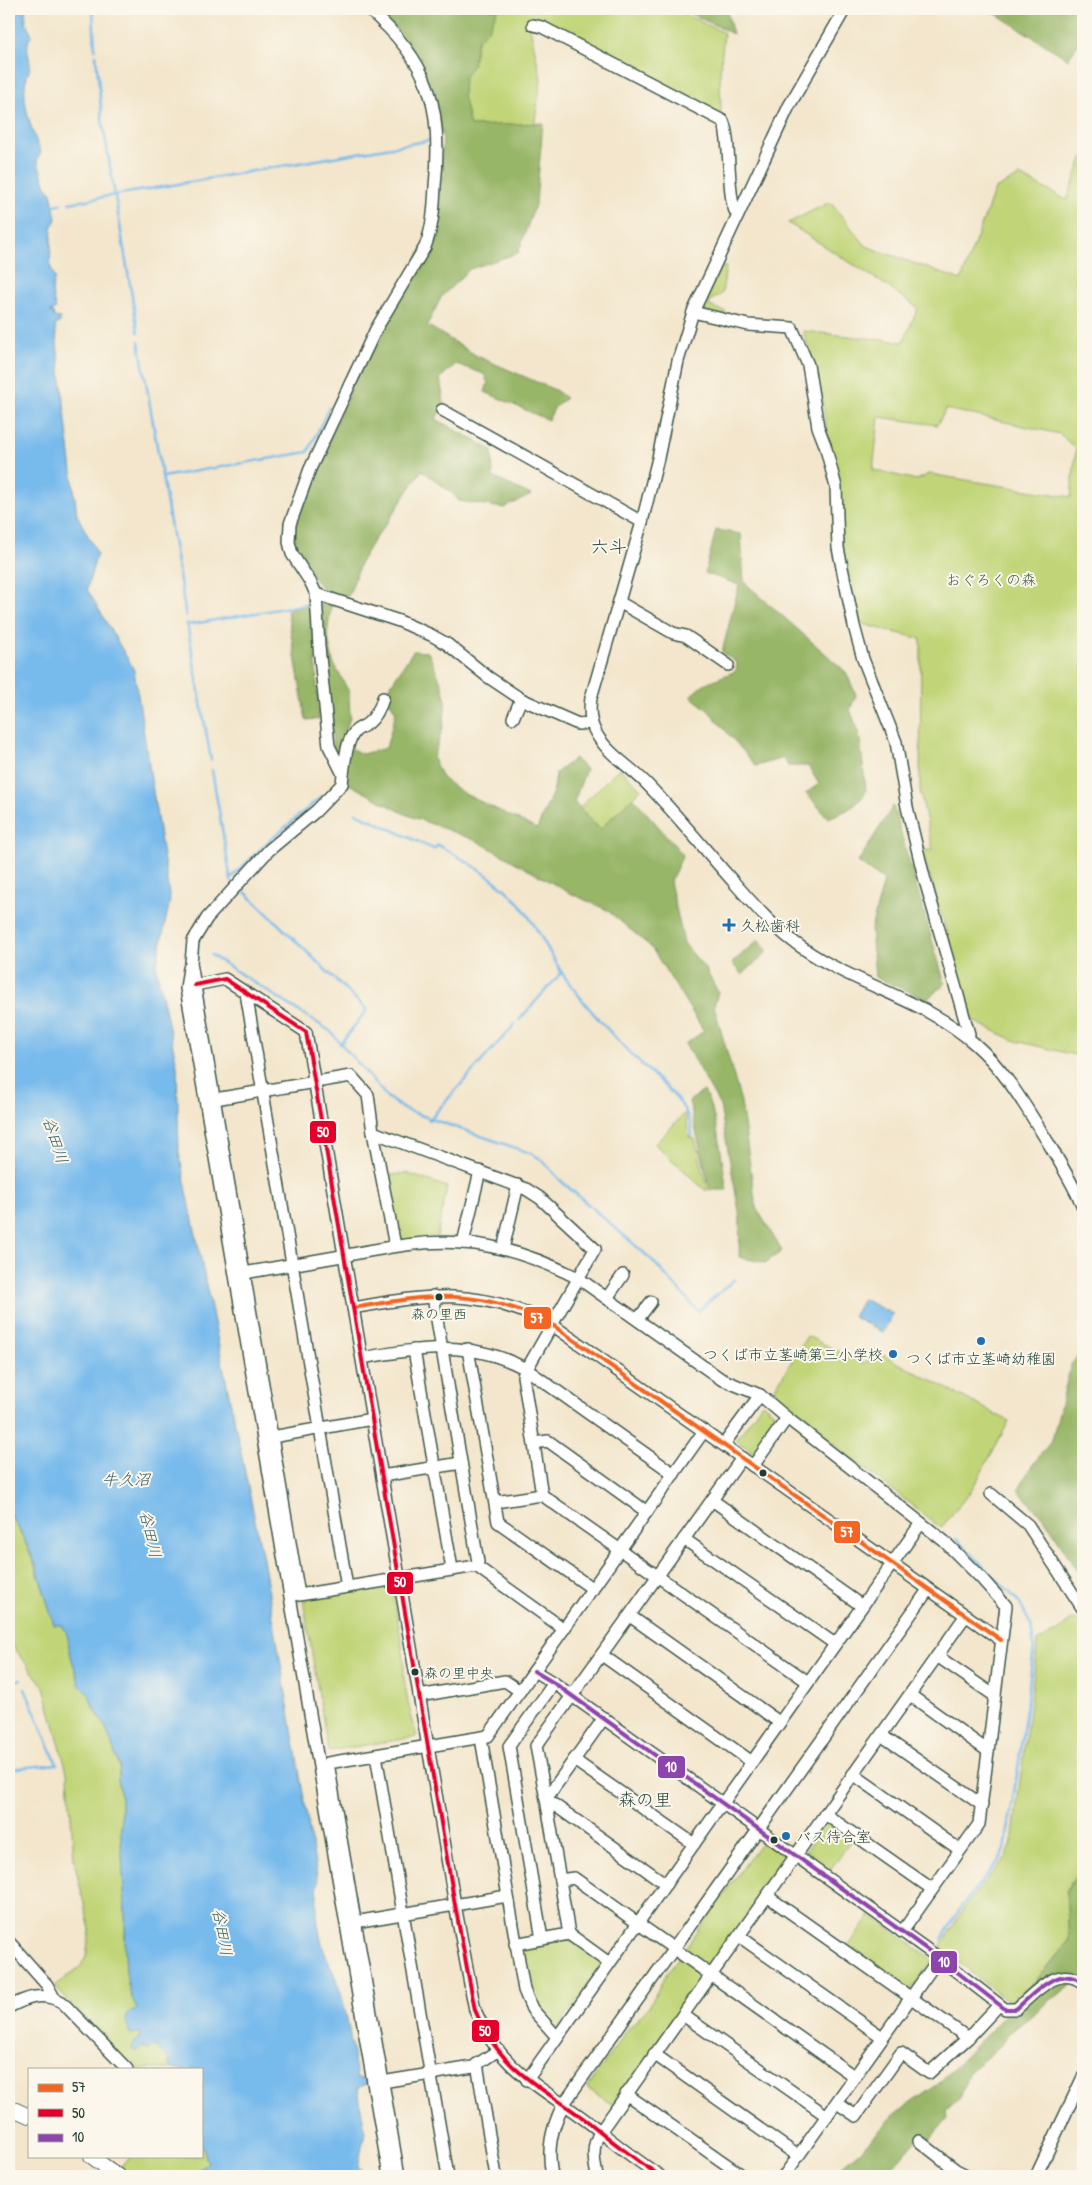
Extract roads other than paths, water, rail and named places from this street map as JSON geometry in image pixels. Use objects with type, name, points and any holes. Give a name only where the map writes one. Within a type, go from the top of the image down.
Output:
[{"type":"main road","points":[[9,2107],[28,2116]]},
{"type":"main road","points":[[94,2158],[118,2176]]},
{"type":"street","points":[[343,774],[329,746],[319,648],[316,594],[311,583],[296,562],[289,542],[293,512],[310,468],[376,328],[425,247],[430,235],[438,138],[434,109],[427,85],[406,47],[387,25],[368,9]]},
{"type":"street","points":[[845,9],[789,106],[693,312],[678,361],[658,458],[642,522],[591,698],[591,723],[600,740],[646,783],[736,885],[785,936],[837,968],[937,1016],[967,1036],[988,1056],[1037,1124],[1077,1193],[1083,1207]]},
{"type":"street","points":[[533,25],[542,27],[723,121],[729,150],[732,207],[738,215]]},
{"type":"street","points":[[693,312],[748,325],[792,328],[808,365],[818,427],[825,445],[836,487],[838,548],[854,626],[863,659],[896,742],[907,808],[924,876],[969,1034]]},
{"type":"street","points":[[442,410],[642,522]]},
{"type":"street","points":[[316,594],[399,621],[430,635],[447,644],[488,677],[521,699],[578,724],[591,723]]},
{"type":"street","points":[[619,602],[672,633],[686,636],[728,665]]},
{"type":"street","points":[[383,698],[381,706],[368,724],[357,730],[350,739],[342,784],[338,791],[270,850],[203,922],[193,941],[186,988],[389,2176]]},
{"type":"street","points":[[513,718],[521,699]]},
{"type":"street","points":[[191,963],[299,1595],[476,1566],[564,1629]]},
{"type":"street","points":[[195,985],[225,979],[306,1032],[455,1905],[475,2010],[480,2023],[497,2050],[527,2080],[660,2176]]},
{"type":"street","points":[[246,993],[347,1587]]},
{"type":"street","points":[[215,1099],[351,1076],[368,1095],[373,1132],[395,1246]]},
{"type":"street","points":[[373,1132],[518,1185],[540,1198],[594,1249],[526,1369],[523,1379],[542,1495]]},
{"type":"street","points":[[463,1243],[480,1171]]},
{"type":"street","points":[[503,1249],[518,1185]]},
{"type":"street","points":[[244,1273],[421,1243],[463,1243],[503,1249],[547,1263],[578,1278],[721,1379],[760,1395],[949,1546],[1006,1606],[982,1805],[979,1824],[902,1932]]},
{"type":"street","points":[[607,1298],[624,1275]]},
{"type":"street","points":[[353,1308],[433,1296],[462,1296],[517,1308],[551,1324],[1001,1640]]},
{"type":"street","points":[[433,1296],[478,1562],[476,1566]]},
{"type":"street","points":[[638,1319],[651,1302]]},
{"type":"street","points":[[362,1358],[441,1347],[468,1349],[506,1359],[526,1369],[674,1474]]},
{"type":"street","points":[[468,1349],[498,1522],[593,1589]]},
{"type":"street","points":[[414,1350],[452,1569]]},
{"type":"street","points":[[724,1444],[760,1395]]},
{"type":"street","points":[[753,1466],[787,1418]]},
{"type":"street","points":[[272,1437],[372,1419]]},
{"type":"street","points":[[398,2176],[328,1763],[488,1736],[704,1431]]},
{"type":"street","points":[[534,1443],[548,1441],[647,1512]]},
{"type":"street","points":[[609,1963],[570,1934],[536,1746],[742,1458]]},
{"type":"street","points":[[382,1476],[461,1463]]},
{"type":"street","points":[[991,1494],[1028,1526],[1083,1609]]},
{"type":"street","points":[[495,1502],[542,1495],[808,1682]]},
{"type":"street","points":[[712,1500],[862,1606]]},
{"type":"street","points":[[527,2080],[921,1523]]},
{"type":"street","points":[[684,1539],[835,1644]]},
{"type":"street","points":[[552,2176],[548,2152],[549,2143],[563,2105],[928,1590]]},
{"type":"street","points":[[597,2176],[594,2143],[600,2132],[966,1615]]},
{"type":"street","points":[[630,1616],[780,1722]]},
{"type":"street","points":[[602,1655],[752,1762]]},
{"type":"street","points":[[937,1656],[994,1696]]},
{"type":"street","points":[[534,1671],[554,1683],[723,1803],[795,1857],[938,1958],[1005,2009],[1016,2010],[1054,1978],[1072,1977],[1083,1983]]},
{"type":"street","points":[[419,1696],[505,1681],[520,1691]]},
{"type":"street","points":[[542,1939],[509,1746],[554,1683]]},
{"type":"street","points":[[910,1695],[988,1751]]},
{"type":"street","points":[[546,1799],[604,1718]]},
{"type":"street","points":[[881,1735],[982,1805]]},
{"type":"street","points":[[481,1738],[507,1896],[528,1999],[539,2018],[557,2037]]},
{"type":"street","points":[[376,1755],[448,2176]]},
{"type":"street","points":[[574,1760],[694,1844]]},
{"type":"street","points":[[853,1774],[960,1850]]},
{"type":"street","points":[[546,1799],[666,1884]]},
{"type":"street","points":[[825,1814],[932,1889]]},
{"type":"street","points":[[560,1880],[574,1878],[854,2077]]},
{"type":"street","points":[[355,1922],[507,1896]]},
{"type":"street","points":[[767,1896],[968,2038]]},
{"type":"street","points":[[516,1944],[570,1934]]},
{"type":"street","points":[[739,1936],[882,2037]]},
{"type":"street","points":[[9,1942],[47,1985],[53,1996],[62,2002],[126,2068]]},
{"type":"street","points":[[784,2176],[938,1958]]},
{"type":"street","points":[[9,2008],[33,1997],[53,1996]]},
{"type":"street","points":[[836,2103],[856,2116],[901,2053],[929,2073],[968,2038],[999,2005]]},
{"type":"street","points":[[683,2015],[827,2116]]},
{"type":"street","points":[[382,2082],[478,2064],[497,2050]]},
{"type":"street","points":[[654,2054],[798,2156]]},
{"type":"street","points":[[478,2064],[496,2176]]},
{"type":"street","points":[[1036,2176],[1083,2077]]},
{"type":"street","points":[[626,2094],[743,2176]]},
{"type":"street","points":[[919,2141],[956,2170],[968,2176]]},
{"type":"water","name":"牛久沼","points":[[9,9],[25,9],[26,22],[32,35],[28,43],[30,68],[25,88],[26,107],[34,136],[41,152],[37,160],[46,186],[51,191],[56,219],[52,227],[50,265],[55,279],[52,290],[56,309],[50,312],[53,312],[54,317],[60,318],[60,322],[55,326],[77,515],[97,553],[87,589],[134,670],[170,900],[156,967],[177,1065],[179,1153],[263,1559],[318,1881],[319,1933],[342,1997],[357,2078],[366,2079],[367,2084],[358,2088],[365,2132],[358,2167],[369,2176],[202,2176],[204,2170],[199,2169],[208,2163],[202,2144],[202,2068],[171,2068],[169,2065],[169,2058],[154,2046],[149,2050],[144,2046],[137,2051],[132,2050],[134,2042],[139,2039],[142,2033],[130,2034],[126,2020],[127,2013],[137,2009],[128,1985],[125,1960],[121,1797],[118,1779],[120,1768],[106,1728],[92,1704],[89,1694],[79,1684],[67,1634],[62,1625],[54,1625],[37,1568],[22,1534],[9,1512]]},
{"type":"water","points":[[863,1299],[893,1314],[883,1332],[853,1317]]},
{"type":"waterway","points":[[93,9],[95,49]]},
{"type":"waterway","points":[[96,55],[102,119],[138,332]]},
{"type":"waterway","points":[[69,203],[432,140]]},
{"type":"waterway","points":[[54,205],[61,204]]},
{"type":"waterway","points":[[139,341],[186,616]]},
{"type":"waterway","points":[[162,477],[308,452],[329,408]]},
{"type":"waterway","points":[[187,625],[307,604]]},
{"type":"waterway","points":[[187,623],[211,760]]},
{"type":"waterway","points":[[212,770],[231,881]]},
{"type":"waterway","points":[[231,878],[268,842],[322,796]]},
{"type":"waterway","points":[[356,813],[434,849],[438,845],[481,870],[509,893],[530,919],[562,973],[592,1012],[678,1100],[688,1116],[692,1136]]},
{"type":"waterway","points":[[241,888],[367,1010],[340,1044]]},
{"type":"waterway","points":[[211,955],[330,1031],[387,1097],[403,1109],[530,1153],[541,1159],[560,1180],[651,1259],[698,1311],[735,1279]]},
{"type":"waterway","points":[[519,1020],[562,972]]},
{"type":"waterway","points":[[429,1120],[515,1024]]},
{"type":"waterway","points":[[942,1939],[961,1907],[998,1862],[1005,1850],[1034,1648],[1031,1625],[1019,1602],[956,1539]]},
{"type":"waterway","points":[[9,1683],[21,1679]]},
{"type":"waterway","points":[[9,1769],[57,1764],[25,1689]]},
{"type":"place","name":"久松歯科","points":[[729,925]]},
{"type":"place","name":"森の里西","points":[[439,1297]]},
{"type":"place","name":"つくば市立茎崎幼稚園","points":[[981,1341]]},
{"type":"place","name":"つくば市立茎崎第三小学校","points":[[893,1354]]},
{"type":"place","name":"森の里中央","points":[[415,1672]]},
{"type":"place","name":"バス待合室","points":[[786,1836]]},
{"type":"district","name":"六斗","points":[[609,546]]},
{"type":"district","name":"森の里","points":[[645,1799]]},
{"type":"park label","name":"おぐろくの森","points":[[991,579]]},
{"type":"water label","name":"谷田川","points":[[56,1140]]},
{"type":"water label","name":"谷田川","points":[[151,1534]]},
{"type":"water label","name":"谷田川","points":[[223,1932]]}]
